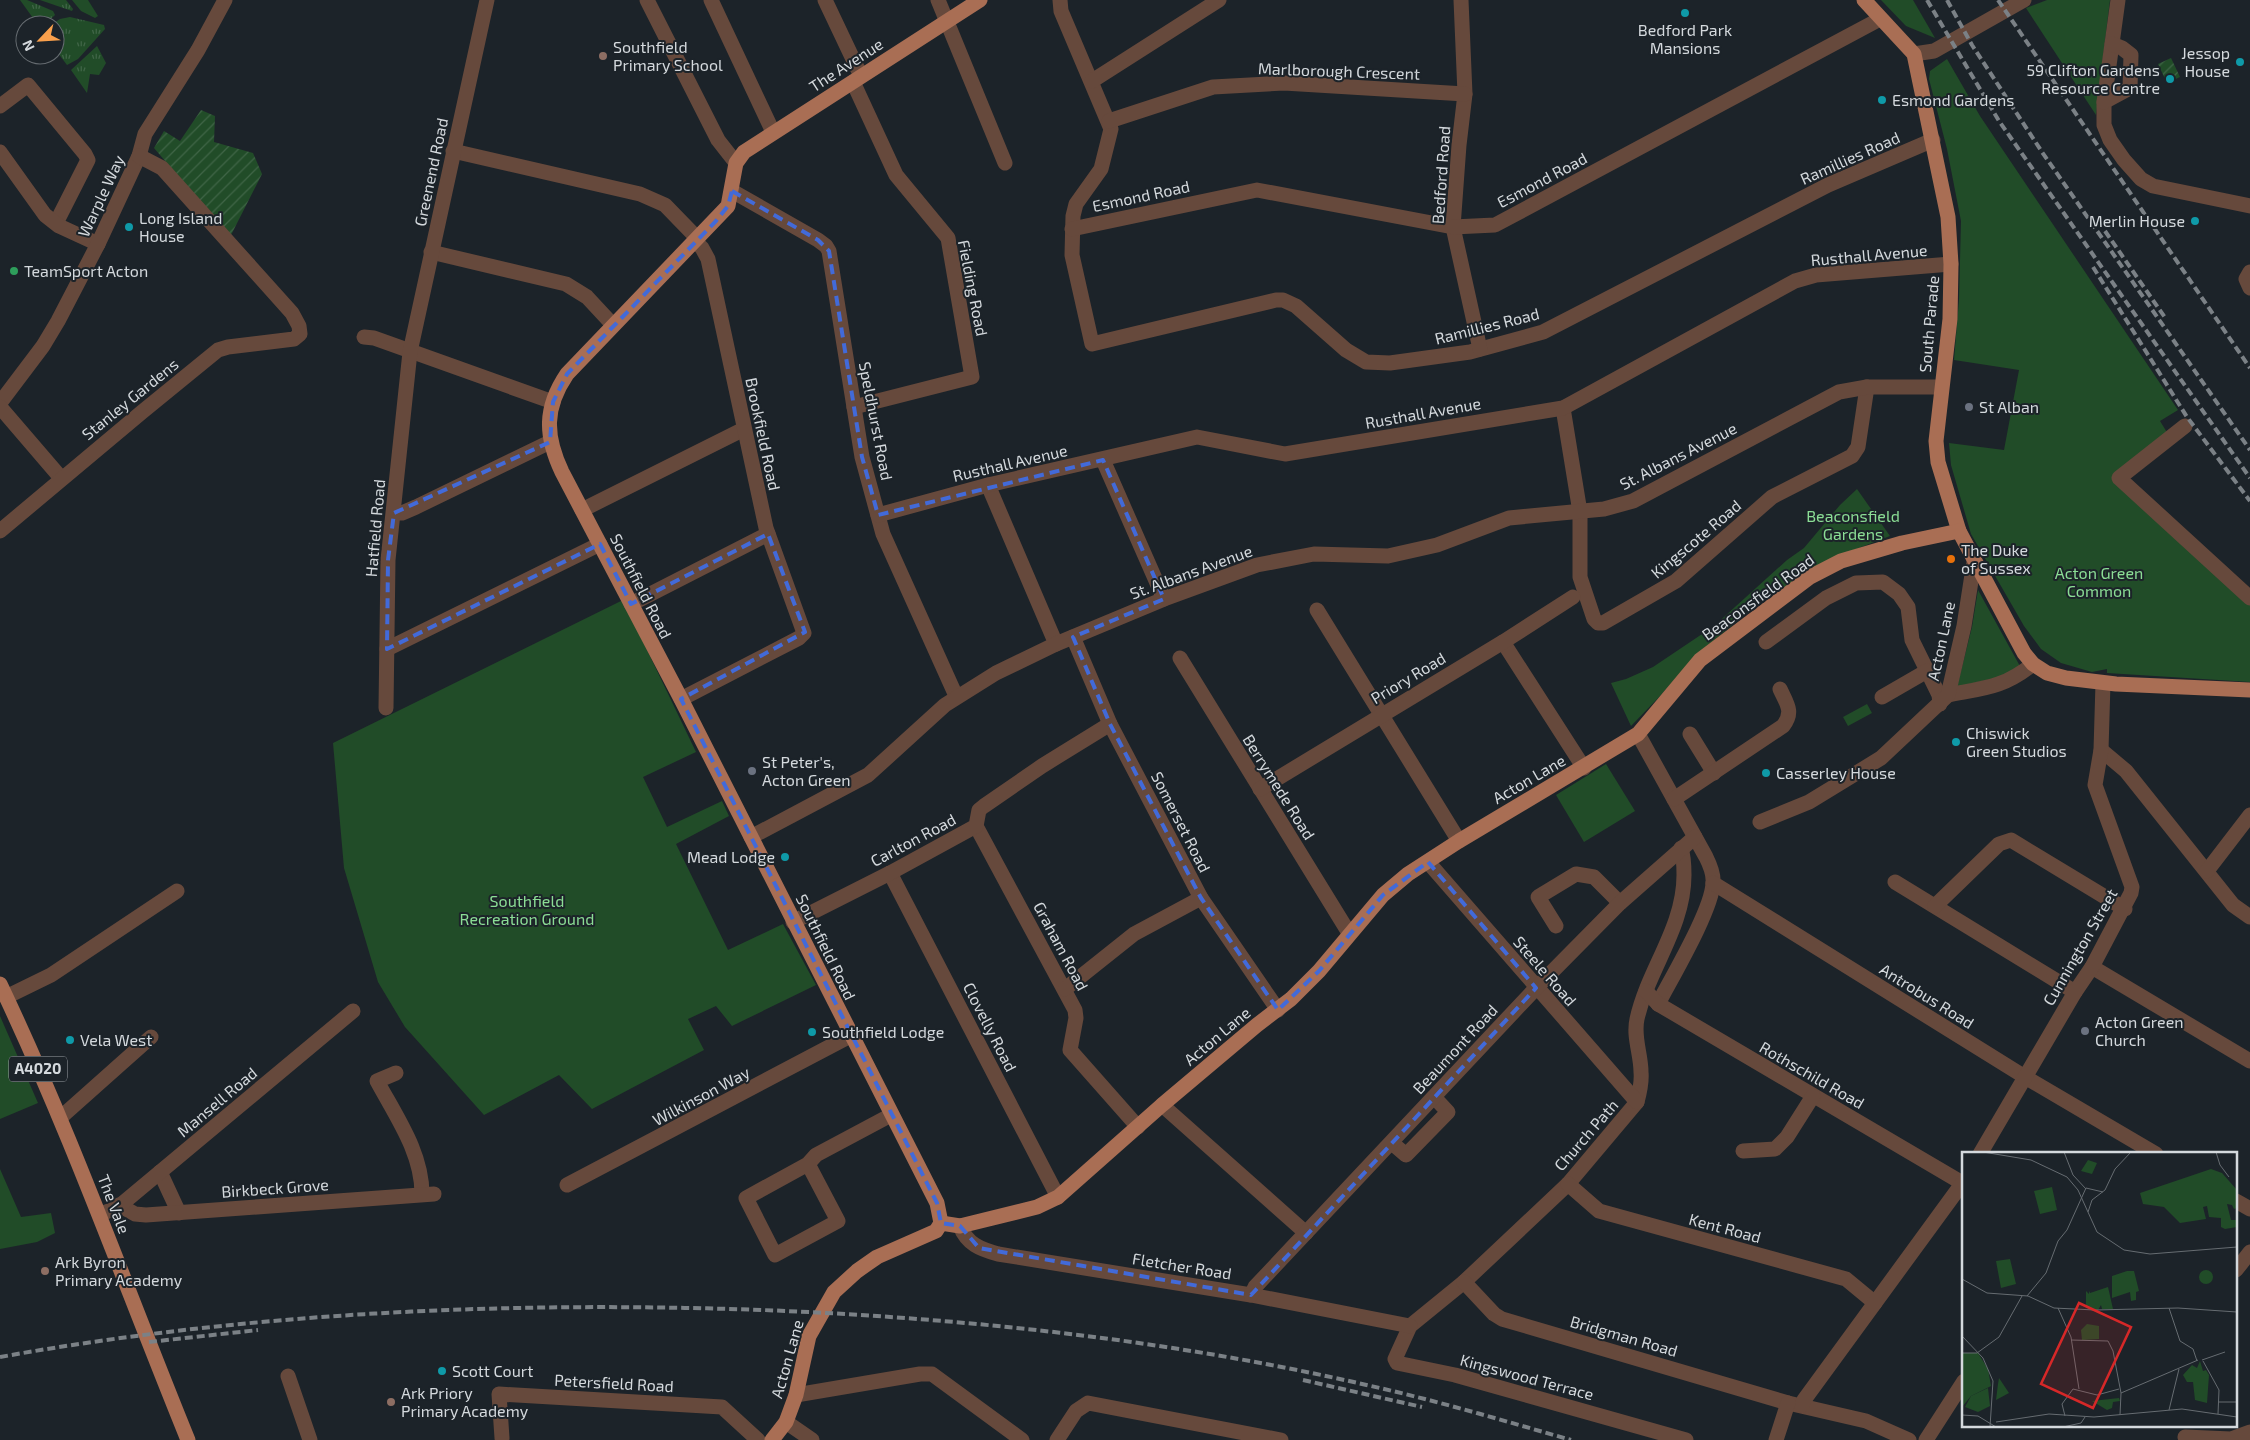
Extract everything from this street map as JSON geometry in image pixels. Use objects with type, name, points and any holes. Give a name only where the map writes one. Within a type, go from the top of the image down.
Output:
[{"type":"main road","name":"The Avenue","points":[[736,163],[744,152],[773,132],[980,0]]},
{"type":"main road","points":[[1864,0],[1914,54]]},
{"type":"main road","name":"South Parade","points":[[1914,54],[1948,216],[1951,264],[1950,319],[1936,441],[1938,462],[1959,531],[1974,562],[2029,658]]},
{"type":"main road","name":"Southfield Road","points":[[736,163],[728,206],[697,241],[567,374],[559,386],[553,402],[549,420],[550,442],[558,464],[681,699],[850,1036],[937,1203],[941,1224]]},
{"type":"main road","name":"Beaconsfield Road","points":[[1638,734],[1700,660],[1810,577],[1841,561],[1902,543],[1959,531]]},
{"type":"main road","points":[[2029,658],[2047,673],[2066,678],[2103,683],[2250,690]]},
{"type":"main road","name":"Acton Lane","points":[[772,1440],[786,1422],[796,1395],[809,1336],[834,1292],[857,1271],[877,1257],[936,1230],[941,1224],[960,1226],[1037,1207],[1058,1197],[1257,1025],[1278,1010],[1319,971],[1383,895],[1408,874],[1459,841],[1638,734]]},
{"type":"main road","name":"The Vale","points":[[3,991],[60,1118],[100,1214],[135,1311],[188,1440]]},
{"type":"street","name":"Warple Way","points":[[0,405],[43,346],[98,244],[139,156],[145,134],[198,50],[225,0]]},
{"type":"street","name":"Greenend Road","points":[[410,352],[487,0]]},
{"type":"street","points":[[647,0],[718,140],[736,163]]},
{"type":"street","points":[[712,0],[773,132]]},
{"type":"street","name":"Fielding Road","points":[[825,0],[896,175],[948,238],[972,377],[854,407]]},
{"type":"street","points":[[938,0],[1005,162]]},
{"type":"street","points":[[1060,0],[1061,11],[1111,129],[1101,169],[1076,204],[1072,229]]},
{"type":"street","points":[[1092,81],[1219,0]]},
{"type":"street","name":"Bedford Road","points":[[1461,0],[1466,94],[1459,146],[1453,227],[1480,349]]},
{"type":"street","points":[[1914,54],[1934,51],[2024,0]]},
{"type":"street","points":[[2118,0],[2104,102],[2104,125],[2110,140],[2141,179],[2153,186],[2250,206]]},
{"type":"street","name":"Esmond Road","points":[[1072,229],[1257,190],[1453,227],[1495,225],[1880,19]]},
{"type":"street","points":[[2104,102],[2130,88],[2131,55],[2122,48],[2112,44]]},
{"type":"street","name":"Marlborough Crescent","points":[[1109,121],[1213,87],[1284,83],[1466,94]]},
{"type":"street","points":[[0,106],[28,86],[88,160],[56,223]]},
{"type":"street","name":"Ramillies Road","points":[[1072,229],[1072,255],[1092,344],[1276,300],[1296,306],[1346,350],[1366,362],[1414,360],[1480,349],[1543,332],[1828,185],[1933,140]]},
{"type":"street","name":"Brookfield Road","points":[[454,151],[640,194],[665,206],[697,241],[708,259],[768,534],[804,633],[799,638],[681,699]]},
{"type":"street","points":[[0,152],[45,215],[56,223],[98,244]]},
{"type":"street","name":"Stanley Gardens","points":[[0,531],[61,478],[218,350],[228,347],[294,339],[300,334],[299,326],[292,313],[186,194],[162,168],[139,156]]},
{"type":"street","name":"Speldhurst Road","points":[[732,191],[826,246],[829,251],[862,457],[878,515],[892,558],[956,696]]},
{"type":"street","points":[[431,252],[566,284],[586,297],[613,325]]},
{"type":"street","name":"Rusthall Avenue","points":[[878,515],[988,485],[1198,437],[1285,454],[1563,408],[1795,281],[1816,275],[1951,264]]},
{"type":"street","points":[[2250,272],[2246,279],[2250,288]]},
{"type":"street","points":[[364,337],[374,338],[553,402]]},
{"type":"street","name":"Hatfield Road","points":[[386,708],[388,560],[410,352]]},
{"type":"street","name":"St. Albans Avenue","points":[[751,837],[868,775],[956,696],[996,673],[1056,644],[1164,599],[1257,565],[1314,554],[1388,556],[1438,545],[1510,518],[1604,509],[1633,501],[1839,392],[1867,387],[1941,387]]},
{"type":"street","name":"Kingscote Road","points":[[1580,512],[1580,577],[1594,619],[1598,623],[1603,623],[1676,581],[1772,497],[1852,456],[1858,447],[1867,387]]},
{"type":"street","points":[[0,405],[61,478]]},
{"type":"street","points":[[1563,408],[1580,512]]},
{"type":"street","points":[[2185,426],[2119,478],[2250,598]]},
{"type":"street","points":[[582,510],[744,429]]},
{"type":"street","points":[[394,513],[402,513],[550,442]]},
{"type":"street","points":[[1103,460],[1164,599]]},
{"type":"street","points":[[988,485],[1056,644]]},
{"type":"street","points":[[631,604],[768,534]]},
{"type":"street","points":[[387,649],[600,544]]},
{"type":"street","name":"Acton Lane","points":[[1974,562],[1964,626],[1944,699],[2000,685],[2015,678],[2029,658]]},
{"type":"street","points":[[1760,822],[1808,802],[1881,758],[1944,699],[1938,695],[1912,640],[1908,607],[1899,594],[1883,582],[1856,583],[1826,598],[1766,642]]},
{"type":"street","name":"Priory Road","points":[[1260,789],[1381,714],[1503,642],[1573,597]]},
{"type":"street","points":[[1317,610],[1459,841]]},
{"type":"street","name":"Somerset Road","points":[[1073,637],[1110,724],[1200,898],[1278,1010]]},
{"type":"street","points":[[1503,642],[1584,768]]},
{"type":"street","name":"Berrymede Road","points":[[1180,658],[1349,934]]},
{"type":"street","points":[[1882,696],[1927,671]]},
{"type":"street","name":"Cunnington Street","points":[[1981,1152],[2075,992],[2092,967],[2129,900],[2132,887],[2095,786],[2101,750],[2103,683]]},
{"type":"street","points":[[1674,799],[1783,726],[1790,718],[1790,709],[1780,689]]},
{"type":"street","name":"Carlton Road","points":[[793,922],[890,873],[976,826],[979,810],[1042,766],[1110,724]]},
{"type":"street","points":[[1638,734],[1698,843],[1712,872],[1713,882],[1708,905],[1658,1004]]},
{"type":"street","points":[[1690,734],[1714,773]]},
{"type":"street","points":[[2101,750],[2126,770],[2233,905],[2250,917]]},
{"type":"street","points":[[2207,871],[2250,815]]},
{"type":"street","name":"Graham Road","points":[[976,826],[1065,989],[1076,1018],[1070,1050],[1138,1127]]},
{"type":"street","points":[[1935,906],[1999,844],[2011,840],[2124,909]]},
{"type":"street","name":"Beaumont Road","points":[[1251,1295],[1255,1287],[1536,988],[1620,903],[1681,848],[1698,843]]},
{"type":"street","name":"Church Path","points":[[1410,1326],[1464,1282],[1568,1184],[1637,1102],[1642,1085],[1642,1070],[1637,1053],[1636,1021],[1646,991],[1669,943],[1684,893],[1683,855],[1681,848]]},
{"type":"street","name":"Steele Road","points":[[1428,862],[1637,1102]]},
{"type":"street","name":"Clovelly Road","points":[[890,873],[1058,1197]]},
{"type":"street","points":[[1556,926],[1538,897],[1576,874],[1594,877],[1620,903]]},
{"type":"street","name":"Antrobus Road","points":[[1713,882],[2025,1077],[2153,1152]]},
{"type":"street","points":[[1895,882],[2075,992]]},
{"type":"street","points":[[3,991],[51,975],[177,891]]},
{"type":"street","points":[[1065,989],[1134,934],[1200,898]]},
{"type":"street","points":[[1678,913],[1700,920]]},
{"type":"street","points":[[2092,967],[2250,1061]]},
{"type":"street","name":"Rothschild Road","points":[[1646,991],[1658,1004],[1962,1182]]},
{"type":"street","name":"Mansell Road","points":[[100,1214],[120,1206],[353,1011]]},
{"type":"street","name":"Wilkinson Way","points":[[567,1185],[850,1036]]},
{"type":"street","points":[[60,1118],[152,1038]]},
{"type":"street","name":"Birkbeck Grove","points":[[120,1206],[135,1214],[178,1213],[428,1194],[418,1158],[377,1081],[396,1073]]},
{"type":"street","points":[[1743,1150],[1775,1148],[1787,1137],[1813,1096]]},
{"type":"street","points":[[1162,1106],[1306,1233]]},
{"type":"street","points":[[808,1164],[838,1221],[774,1255],[746,1198],[808,1164],[816,1155],[891,1115]]},
{"type":"street","points":[[160,1172],[178,1213]]},
{"type":"street","name":"Kent Road","points":[[1568,1184],[1599,1211],[1846,1279],[1875,1303]]},
{"type":"street","points":[[1776,1440],[1795,1404],[1804,1400],[1962,1184]]},
{"type":"street","points":[[2238,1202],[2250,1209]]},
{"type":"street","name":"Fletcher Road","points":[[960,1226],[969,1241],[979,1248],[998,1254],[1251,1295],[1410,1326]]},
{"type":"street","points":[[2238,1267],[2250,1252]]},
{"type":"street","name":"Bridgman Road","points":[[1464,1282],[1494,1314],[1502,1319],[1795,1404],[1866,1421],[1909,1440]]},
{"type":"street","name":"Kingswood Terrace","points":[[1410,1326],[1395,1359],[1396,1363],[1455,1375],[1686,1440]]},
{"type":"street","points":[[796,1395],[920,1374],[932,1374],[1022,1440]]},
{"type":"street","points":[[288,1376],[310,1440]]},
{"type":"street","points":[[1926,1440],[1962,1384]]},
{"type":"street","name":"Petersfield Road","points":[[502,1438],[499,1394],[722,1406],[758,1440]]},
{"type":"street","points":[[1057,1440],[1076,1411],[1088,1404],[1282,1440]]},
{"type":"street","points":[[786,1422],[812,1440]]},
{"type":"street","points":[[2185,1434],[2231,1439],[2250,1432]]},
{"type":"highlighted area","points":[[732,191],[818,240],[829,251],[862,457],[878,515],[1103,460],[1164,599],[1073,637],[1110,724],[1201,898],[1278,1010],[1319,971],[1383,895],[1428,862],[1536,988],[1251,1295],[979,1248],[960,1226],[941,1223],[937,1203],[681,699],[805,632],[768,534],[631,604],[600,544],[387,649],[388,560],[394,513],[550,442],[553,402],[567,374],[716,221],[728,206]]},
{"type":"green space","points":[[20,0],[27,0],[53,11],[55,15],[31,15]]},
{"type":"green space","points":[[40,0],[66,0],[73,9],[72,11]]},
{"type":"green space","points":[[72,0],[88,0],[98,16],[95,18],[81,11]]},
{"type":"green space","points":[[1881,0],[1913,0],[1935,38],[1906,26]]},
{"type":"green space","points":[[2047,0],[2110,0],[2096,115],[2026,8]]},
{"type":"green space","points":[[70,17],[104,25],[105,29],[78,59],[67,65],[65,62],[65,18]]},
{"type":"green space","points":[[97,46],[106,63],[99,75],[90,74],[87,93],[71,70]]},
{"type":"green space","points":[[2171,58],[2180,77],[2167,83],[2158,64]]},
{"type":"green space","name":"Acton Green Common","points":[[1947,59],[1980,116],[2178,410],[2160,421],[2168,434],[2112,478],[2250,603],[2250,682],[2107,673],[2107,669],[2092,672],[2061,663],[2041,649],[2024,626],[1971,534],[1951,465],[1949,443],[2004,450],[2019,370],[1954,360],[1959,300],[1961,221],[1947,149],[1929,79],[1930,71]]},
{"type":"green space","points":[[201,110],[215,116],[214,142],[253,153],[262,174],[230,237],[154,148],[164,131],[180,141]]},
{"type":"green space","name":"Beaconsfield Gardens","points":[[1857,489],[1890,536],[1838,556],[1764,599],[1695,656],[1631,726],[1611,683],[1626,679],[1653,667],[1714,626],[1787,560],[1804,548],[1840,505]]},
{"type":"green space","points":[[1978,590],[2021,668],[2012,674],[1957,687],[1972,627]]},
{"type":"green space","name":"Southfield Recreation Ground","points":[[623,600],[696,752],[643,777],[667,827],[722,801],[729,816],[676,844],[728,950],[783,924],[816,985],[732,1026],[716,1006],[688,1019],[704,1050],[592,1109],[559,1075],[484,1115],[405,1027],[378,982],[344,868],[333,743]]},
{"type":"green space","points":[[1867,704],[1872,713],[1848,726],[1843,717]]},
{"type":"green space","points":[[1606,764],[1635,811],[1584,842],[1556,795]]},
{"type":"green space","points":[[0,1016],[38,1103],[0,1119]]},
{"type":"green space","points":[[0,1169],[21,1217],[51,1213],[55,1233],[37,1242],[0,1249]]},
{"type":"railway","points":[[1927,0],[1999,121],[2250,478]]},
{"type":"railway","points":[[1947,0],[1972,45],[2042,152],[2250,450]]},
{"type":"railway","points":[[1998,0],[2250,368]]},
{"type":"railway","points":[[2105,231],[2166,319]]},
{"type":"railway","points":[[2093,267],[2187,417],[2250,501]]},
{"type":"railway","points":[[0,1357],[190,1329],[380,1313],[571,1307],[762,1310],[839,1314],[992,1325],[1145,1344],[1221,1356],[1396,1392],[1471,1411],[1571,1440]]},
{"type":"railway","points":[[149,1342],[258,1330]]},
{"type":"railway","points":[[1303,1380],[1422,1407]]},
{"type":"place","name":"Bedford Park Mansions","points":[[1685,13]]},
{"type":"place","name":"Southfield Primary School","points":[[603,56]]},
{"type":"place","name":"Jessop House","points":[[2240,62]]},
{"type":"place","name":"59 Clifton Gardens Resource Centre","points":[[2170,79]]},
{"type":"place","name":"Esmond Gardens","points":[[1882,100]]},
{"type":"place","name":"Merlin House","points":[[2195,221]]},
{"type":"place","name":"Long Island House","points":[[129,227]]},
{"type":"place","name":"TeamSport Acton","points":[[14,271]]},
{"type":"place","name":"St Alban","points":[[1969,407]]},
{"type":"place","name":"The Duke of Sussex","points":[[1951,559]]},
{"type":"place","name":"Chiswick Green Studios","points":[[1956,742]]},
{"type":"place","name":"St Peter's, Acton Green","points":[[752,771]]},
{"type":"place","name":"Casserley House","points":[[1766,773]]},
{"type":"place","name":"Mead Lodge","points":[[785,857]]},
{"type":"place","name":"Acton Green Church","points":[[2085,1031]]},
{"type":"place","name":"Southfield Lodge","points":[[812,1032]]},
{"type":"place","name":"Vela West","points":[[70,1040]]},
{"type":"place","name":"Ark Byron Primary Academy","points":[[45,1271]]},
{"type":"place","name":"Scott Court","points":[[442,1371]]},
{"type":"place","name":"Ark Priory Primary Academy","points":[[391,1402]]}]
